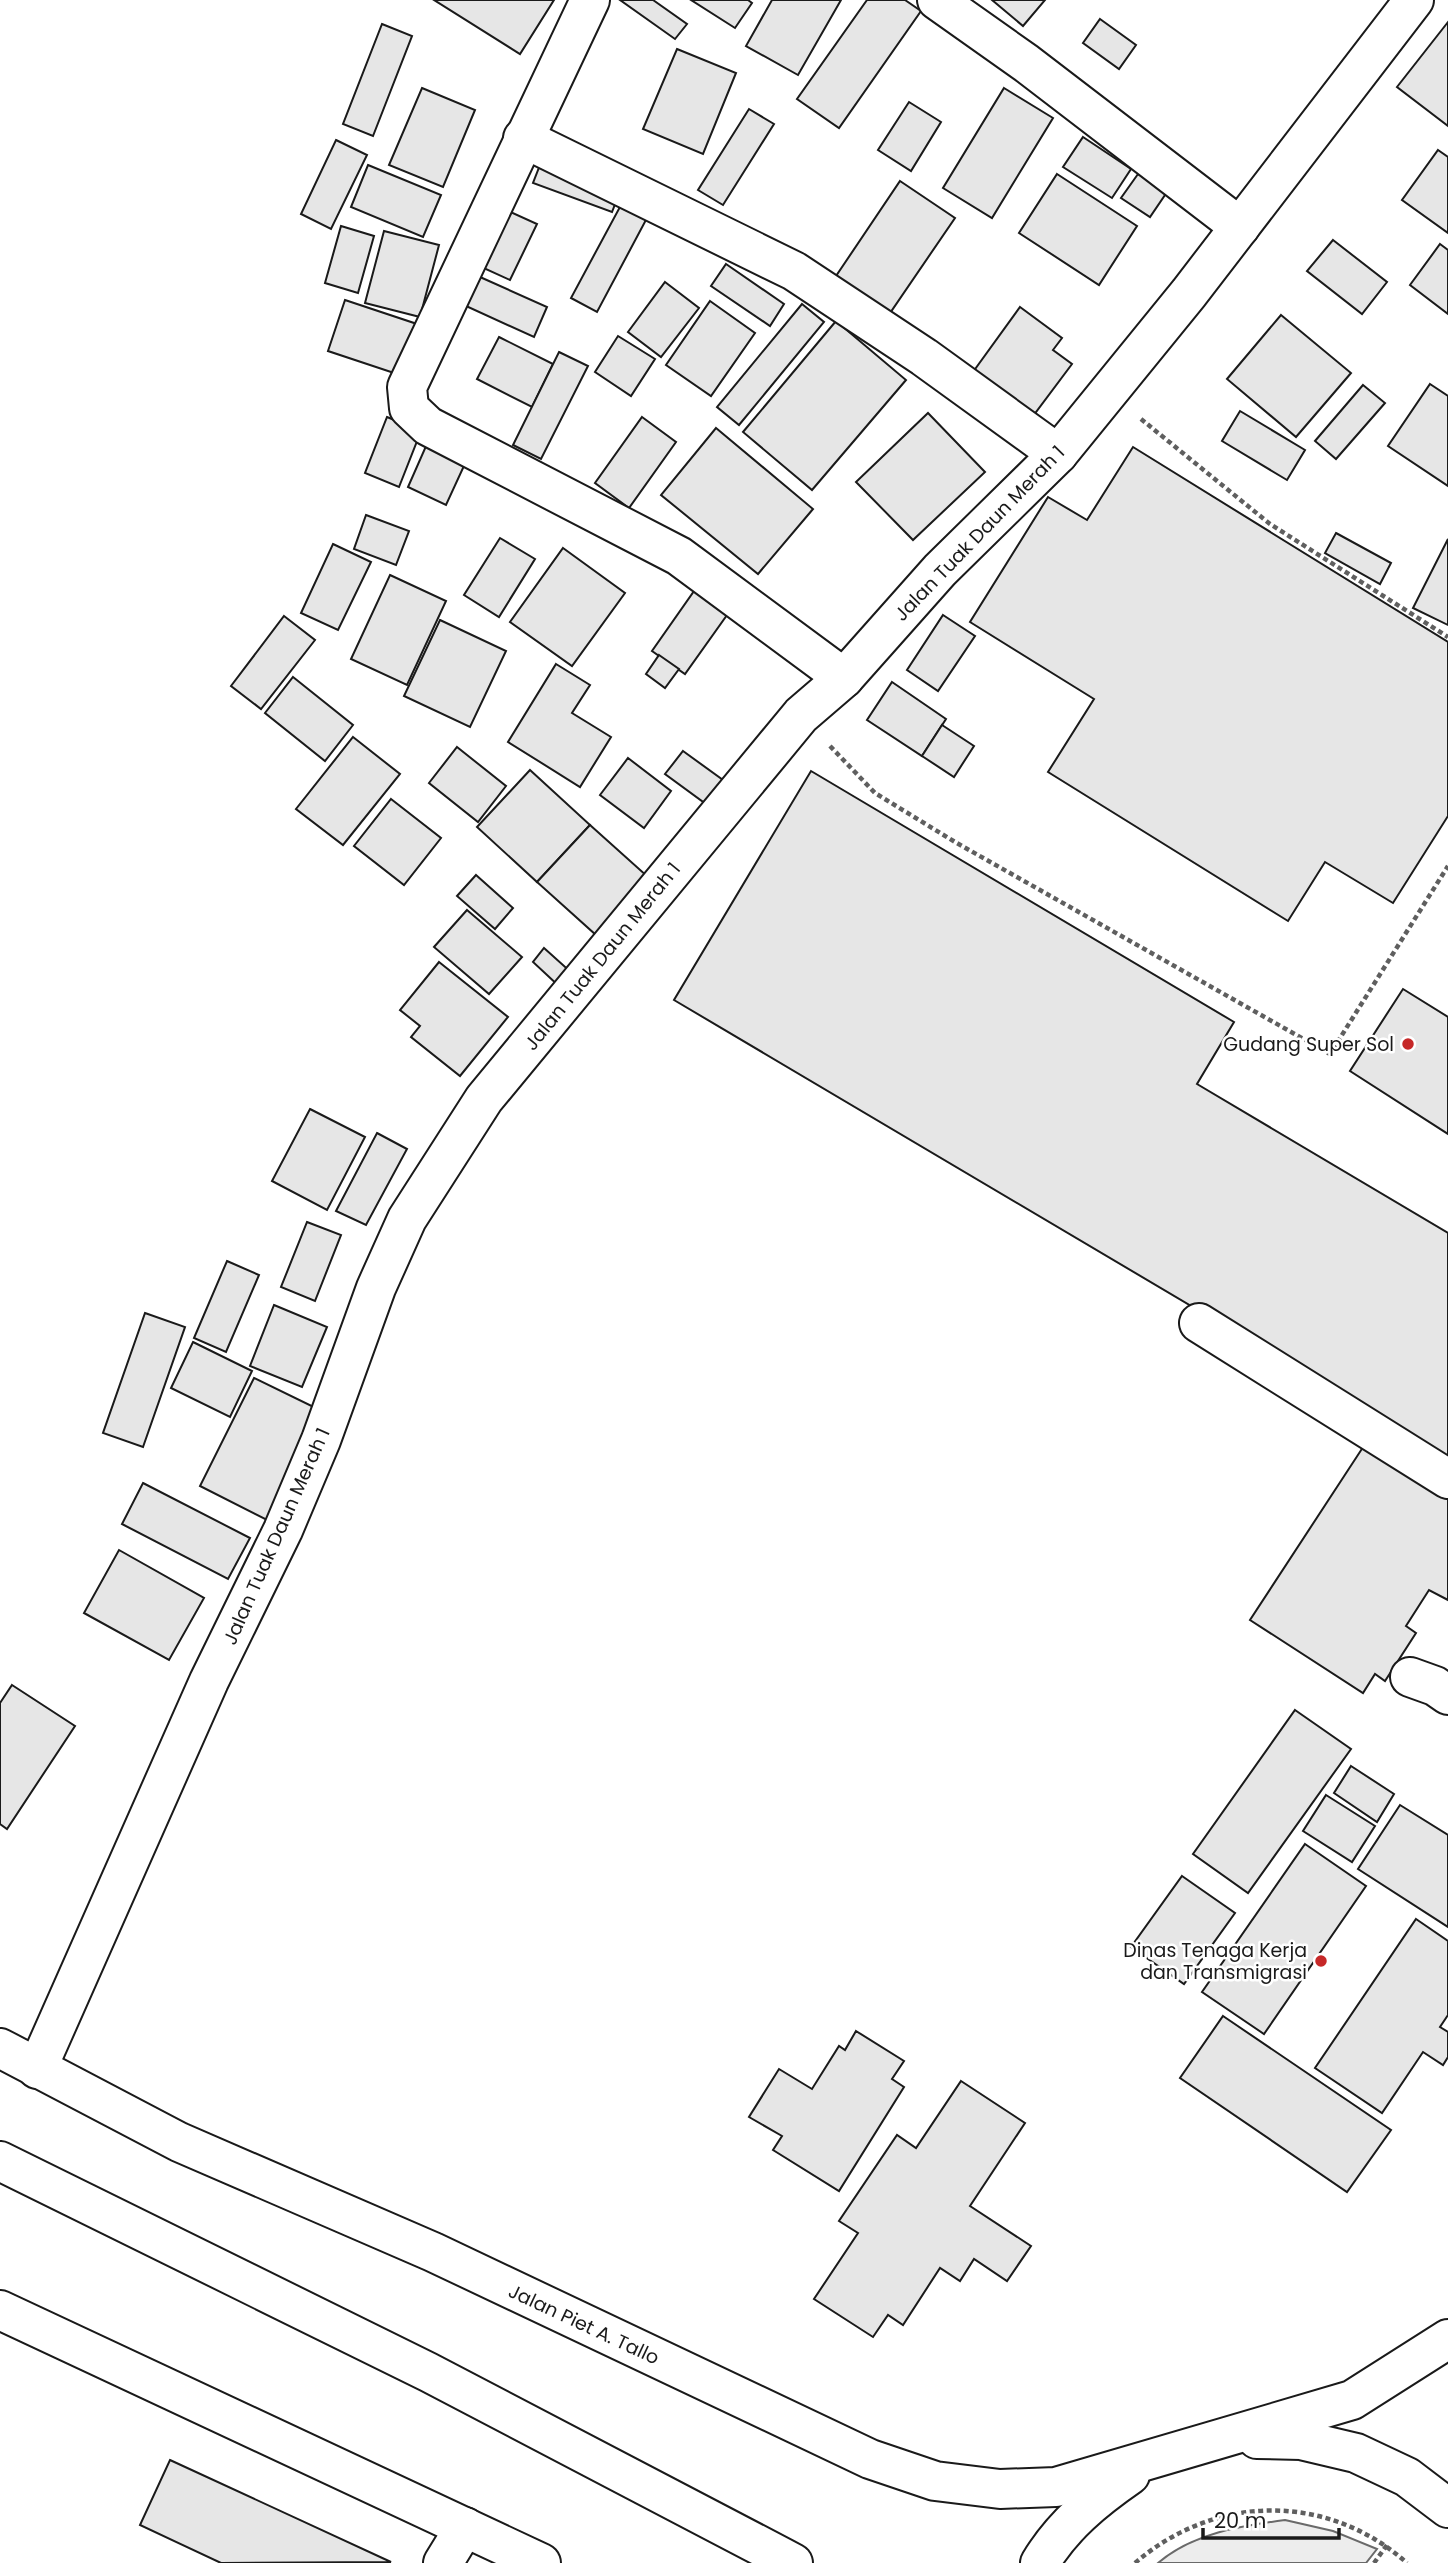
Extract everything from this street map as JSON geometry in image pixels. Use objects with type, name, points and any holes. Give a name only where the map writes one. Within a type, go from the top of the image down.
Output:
[{"type":"street","points":[[590,0],[407,387],[409,408],[428,426],[679,556],[844,678]]},
{"type":"street","points":[[937,0],[1026,63],[1240,227]]},
{"type":"street","name":"Jalan Tuak Daun Merah 1","points":[[37,2069],[209,1681],[283,1530],[321,1440],[376,1288],[407,1219],[484,1099],[800,715],[844,678],[940,570],[1058,454],[1240,227],[1414,0]]},
{"type":"street","points":[[523,138],[794,271],[924,357],[1058,454]]},
{"type":"street","points":[[1199,1323],[1448,1479]]},
{"type":"street","points":[[1410,1677],[1434,1686],[1448,1696]]},
{"type":"street","name":"Jalan Piet A. Tallo","points":[[0,2049],[179,2142],[433,2252],[870,2459],[935,2481],[1000,2489],[1056,2487],[1189,2449]]},
{"type":"street","points":[[0,2161],[428,2372],[793,2563]]},
{"type":"street","points":[[0,2310],[541,2563]]},
{"type":"street","points":[[1040,2563],[1052,2543],[1091,2502],[1137,2471],[1189,2449],[1352,2400],[1448,2339]]},
{"type":"street","points":[[1189,2449],[1245,2438],[1301,2440],[1356,2453],[1407,2477],[1448,2508]]},
{"type":"street","points":[[443,2563],[465,2527]]},
{"type":"path","points":[[1108,392],[1270,524],[1448,637]]},
{"type":"path","points":[[800,715],[875,793],[955,842],[1331,1054],[1448,866]]},
{"type":"path","points":[[1135,2563],[1182,2531],[1216,2517],[1251,2511],[1286,2510],[1322,2516],[1356,2528],[1387,2545],[1407,2563]]},
{"type":"path","points":[[1374,2563],[1387,2545]]},
{"type":"shaded area","points":[[1285,2520],[1333,2531],[1377,2549],[1366,2563],[1158,2563],[1186,2544],[1218,2532]]},
{"type":"building","points":[[434,0],[554,0],[520,54]]},
{"type":"building","points":[[620,0],[653,0],[687,24],[675,39]]},
{"type":"building","points":[[691,0],[748,0],[752,3],[735,28]]},
{"type":"building","points":[[772,0],[841,0],[798,75],[746,46]]},
{"type":"building","points":[[867,0],[905,0],[921,11],[839,128],[797,99]]},
{"type":"building","points":[[992,0],[1045,0],[1023,26]]},
{"type":"building","points":[[1100,19],[1136,45],[1119,69],[1083,43]]},
{"type":"building","points":[[1448,22],[1448,126],[1397,87]]},
{"type":"building","points":[[382,24],[412,36],[373,136],[343,124]]},
{"type":"building","points":[[677,49],[736,73],[703,154],[643,129]]},
{"type":"building","points":[[422,88],[475,110],[443,187],[389,165]]},
{"type":"building","points":[[1004,88],[1053,118],[992,218],[943,188]]},
{"type":"building","points":[[909,102],[941,122],[911,171],[878,150]]},
{"type":"building","points":[[749,109],[774,124],[723,205],[698,190]]},
{"type":"building","points":[[1083,137],[1131,169],[1112,198],[1063,167]]},
{"type":"building","points":[[336,140],[367,155],[331,229],[301,214]]},
{"type":"building","points":[[1438,150],[1448,157],[1448,233],[1402,200]]},
{"type":"building","points":[[368,165],[441,195],[423,237],[351,207]]},
{"type":"building","points":[[540,165],[619,194],[612,212],[533,183]]},
{"type":"building","points":[[1057,174],[1137,226],[1099,285],[1019,233]]},
{"type":"building","points":[[1138,174],[1167,192],[1150,217],[1121,198]]},
{"type":"building","points":[[900,181],[955,218],[888,316],[834,279]]},
{"type":"building","points":[[621,205],[647,218],[597,312],[571,298]]},
{"type":"building","points":[[504,209],[537,224],[510,280],[477,265]]},
{"type":"building","points":[[341,226],[374,236],[358,293],[325,283]]},
{"type":"building","points":[[384,231],[439,245],[420,317],[365,303]]},
{"type":"building","points":[[1333,240],[1387,282],[1362,314],[1307,271]]},
{"type":"building","points":[[1440,244],[1448,250],[1448,314],[1410,285]]},
{"type":"building","points":[[726,264],[784,304],[770,326],[711,286]]},
{"type":"building","points":[[480,277],[547,307],[534,337],[466,306]]},
{"type":"building","points":[[665,282],[699,308],[661,357],[628,332]]},
{"type":"building","points":[[345,300],[423,326],[406,377],[328,351]]},
{"type":"building","points":[[710,301],[755,333],[711,396],[666,365]]},
{"type":"building","points":[[802,304],[824,322],[739,425],[717,407]]},
{"type":"building","points":[[1020,307],[1062,338],[1053,350],[1072,364],[1033,416],[973,372]]},
{"type":"building","points":[[1281,315],[1351,373],[1296,437],[1227,379]]},
{"type":"building","points":[[836,321],[906,380],[812,490],[743,432]]},
{"type":"building","points":[[618,336],[655,359],[631,396],[595,372]]},
{"type":"building","points":[[499,337],[553,364],[532,407],[477,379]]},
{"type":"building","points":[[559,352],[588,366],[541,459],[513,445]]},
{"type":"building","points":[[1430,384],[1448,396],[1448,486],[1388,446]]},
{"type":"building","points":[[1363,385],[1385,403],[1336,459],[1315,441]]},
{"type":"building","points":[[1240,411],[1305,450],[1287,480],[1222,441]]},
{"type":"building","points":[[928,413],[985,472],[913,540],[856,482]]},
{"type":"building","points":[[387,417],[421,431],[399,487],[365,473]]},
{"type":"building","points":[[642,417],[676,442],[629,508],[595,483]]},
{"type":"building","points":[[716,428],[813,509],[758,574],[661,495]]},
{"type":"building","points":[[430,437],[469,455],[446,505],[408,487]]},
{"type":"building","points":[[1133,447],[1448,642],[1448,816],[1393,903],[1325,862],[1288,921],[1048,772],[1094,699],[970,622],[1048,497],[1087,520]]},
{"type":"building","points":[[366,515],[409,531],[396,565],[354,549]]},
{"type":"building","points":[[1336,533],[1391,563],[1380,584],[1325,553]]},
{"type":"building","points":[[500,538],[535,559],[499,617],[464,595]]},
{"type":"building","points":[[1448,539],[1448,625],[1413,608]]},
{"type":"building","points":[[333,544],[371,562],[338,630],[301,613]]},
{"type":"building","points":[[563,548],[625,593],[572,666],[510,622]]},
{"type":"building","points":[[390,575],[446,601],[407,685],[351,659]]},
{"type":"building","points":[[699,584],[732,608],[685,674],[652,651]]},
{"type":"building","points":[[943,615],[975,636],[938,691],[907,670]]},
{"type":"building","points":[[284,616],[315,640],[261,709],[231,686]]},
{"type":"building","points":[[440,620],[506,651],[470,727],[404,696]]},
{"type":"building","points":[[659,655],[679,669],[665,688],[646,674]]},
{"type":"building","points":[[556,664],[590,685],[572,713],[611,737],[580,787],[508,742]]},
{"type":"building","points":[[293,677],[353,725],[325,761],[265,713]]},
{"type":"building","points":[[892,682],[946,719],[922,756],[867,720]]},
{"type":"building","points":[[942,725],[974,746],[954,777],[922,756]]},
{"type":"building","points":[[353,737],[400,774],[343,845],[296,809]]},
{"type":"building","points":[[457,747],[506,786],[478,822],[429,783]]},
{"type":"building","points":[[683,751],[723,780],[706,804],[665,774]]},
{"type":"building","points":[[628,758],[671,791],[644,828],[600,795]]},
{"type":"building","points":[[530,770],[590,825],[537,882],[477,827]]},
{"type":"building","points":[[811,771],[1234,1022],[1197,1084],[1448,1233],[1448,1458],[674,1000]]},
{"type":"building","points":[[391,799],[441,838],[404,885],[354,846]]},
{"type":"building","points":[[590,825],[648,877],[596,935],[537,882]]},
{"type":"building","points":[[476,875],[513,908],[495,929],[457,896]]},
{"type":"building","points":[[467,910],[522,957],[489,994],[434,947]]},
{"type":"building","points":[[544,948],[573,974],[561,988],[533,962]]},
{"type":"building","points":[[439,962],[508,1017],[460,1076],[411,1037],[420,1026],[400,1010]]},
{"type":"building","name":"Gudang Super Sol","points":[[1403,989],[1448,1017],[1448,1134],[1350,1071]]},
{"type":"building","points":[[310,1109],[365,1137],[327,1210],[272,1181]]},
{"type":"building","points":[[377,1133],[407,1149],[366,1225],[336,1211]]},
{"type":"building","points":[[307,1222],[341,1235],[315,1301],[281,1287]]},
{"type":"building","points":[[227,1261],[259,1275],[226,1352],[194,1338]]},
{"type":"building","points":[[274,1305],[327,1327],[302,1387],[250,1366]]},
{"type":"building","points":[[145,1313],[185,1327],[143,1447],[103,1433]]},
{"type":"building","points":[[193,1342],[252,1371],[230,1417],[171,1388]]},
{"type":"building","points":[[254,1378],[326,1413],[271,1522],[200,1486]]},
{"type":"building","points":[[1369,1438],[1448,1488],[1448,1600],[1429,1590],[1406,1626],[1416,1633],[1385,1681],[1375,1674],[1363,1693],[1250,1620]]},
{"type":"building","points":[[143,1483],[250,1538],[228,1579],[122,1524]]},
{"type":"building","points":[[119,1550],[204,1598],[169,1660],[84,1613]]},
{"type":"building","points":[[12,1685],[75,1726],[7,1829],[0,1824],[0,1703]]},
{"type":"building","points":[[1295,1710],[1351,1749],[1248,1893],[1193,1854]]},
{"type":"building","points":[[1351,1766],[1394,1794],[1377,1822],[1334,1793]]},
{"type":"building","points":[[1326,1795],[1375,1826],[1352,1862],[1303,1831]]},
{"type":"building","points":[[1400,1805],[1448,1835],[1448,1927],[1358,1869]]},
{"type":"building","points":[[1305,1844],[1366,1886],[1264,2034],[1202,1992]]},
{"type":"building","points":[[1182,1876],[1235,1913],[1184,1984],[1131,1947]]},
{"type":"building","points":[[1416,1919],[1448,1941],[1448,2015],[1440,2027],[1448,2032],[1448,2057],[1443,2065],[1423,2052],[1382,2113],[1315,2068]]},
{"type":"building","points":[[1223,2016],[1391,2130],[1347,2192],[1180,2078]]},
{"type":"building","points":[[856,2031],[904,2061],[892,2079],[904,2087],[839,2191],[773,2150],[782,2136],[749,2117],[779,2069],[812,2089],[839,2046],[845,2050]]},
{"type":"building","points":[[961,2081],[1025,2123],[970,2206],[1031,2246],[1007,2281],[974,2259],[960,2281],[940,2268],[903,2325],[888,2315],[873,2337],[814,2299],[858,2233],[839,2221],[897,2135],[916,2148]]},
{"type":"building","points":[[170,2460],[391,2562],[221,2563],[140,2525]]},
{"type":"place","name":"Gudang Super Sol","points":[[1408,1044]]},
{"type":"place","name":"Dinas Tenaga Kerja dan Transmigrasi","points":[[1321,1961]]}]
